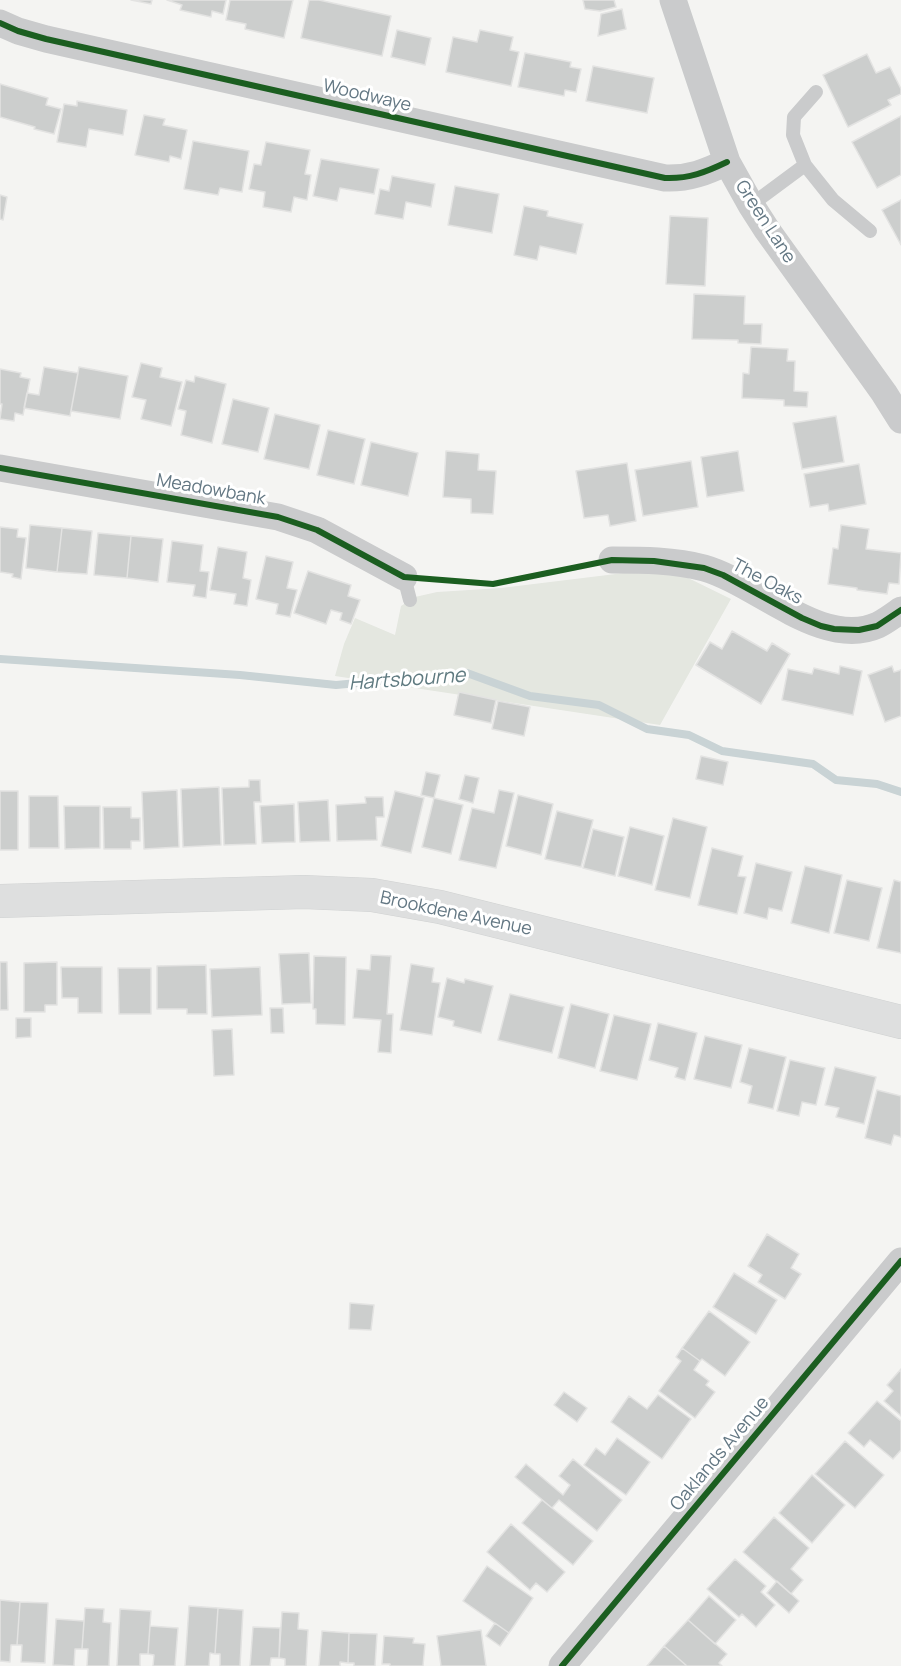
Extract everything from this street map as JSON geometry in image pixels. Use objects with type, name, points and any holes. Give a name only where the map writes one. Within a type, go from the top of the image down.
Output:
[{"type":"main road","name":"Brookdene Avenue","points":[[0,901],[304,892],[372,895],[440,907],[901,1022]]},
{"type":"street","name":"Green Lane","points":[[673,0],[728,162],[751,204],[901,420]]},
{"type":"street","name":"Woodwaye","points":[[0,23],[18,31],[57,41],[665,178],[694,176],[728,162]]},
{"type":"street","name":"Meadowbank","points":[[0,468],[278,517],[317,530],[407,588]]},
{"type":"street","name":"The Oaks","points":[[612,560],[654,561],[704,568],[752,589],[802,618],[834,629],[859,630],[877,626],[901,610]]},
{"type":"street","name":"Oaklands Avenue","points":[[562,1666],[901,1261]]},
{"type":"lane","points":[[816,92],[794,117],[793,135],[805,165],[833,200],[870,231]]},
{"type":"lane","points":[[751,204],[805,165]]},
{"type":"shaded area","points":[[632,572],[680,574],[731,599],[660,725],[335,676],[344,644],[355,618],[395,635],[401,606],[415,597],[437,592],[501,588]]},
{"type":"building","points":[[131,0],[152,0],[151,4]]},
{"type":"building","points":[[167,0],[226,0],[223,14],[212,11],[211,17],[180,10],[182,5]]},
{"type":"building","points":[[230,0],[293,0],[284,38],[245,29],[246,24],[226,20]]},
{"type":"building","points":[[309,0],[319,0],[391,16],[382,56],[301,38]]},
{"type":"building","points":[[583,0],[614,0],[616,7],[600,11],[585,9]]},
{"type":"building","points":[[622,9],[626,29],[598,36],[601,14]]},
{"type":"building","points":[[397,30],[431,38],[425,65],[391,57]]},
{"type":"building","points":[[480,30],[513,37],[510,50],[519,52],[511,86],[446,72],[453,37],[477,42]]},
{"type":"building","points":[[525,53],[571,62],[570,67],[581,69],[576,92],[565,90],[564,96],[518,87]]},
{"type":"building","points":[[867,54],[876,73],[890,67],[901,89],[901,94],[888,100],[891,105],[848,127],[823,75]]},
{"type":"building","points":[[593,66],[654,78],[647,113],[586,101]]},
{"type":"building","points":[[0,84],[48,98],[46,105],[61,109],[54,134],[0,117]]},
{"type":"building","points":[[77,101],[127,110],[123,135],[89,129],[86,147],[57,142],[64,104],[77,106]]},
{"type":"building","points":[[144,115],[165,119],[163,125],[187,130],[181,159],[170,156],[169,162],[135,155]]},
{"type":"building","points":[[901,116],[901,175],[877,188],[852,142]]},
{"type":"building","points":[[193,141],[249,151],[242,192],[220,188],[218,195],[184,189]]},
{"type":"building","points":[[266,142],[310,150],[305,174],[311,175],[307,200],[294,197],[291,212],[263,207],[265,192],[249,189],[254,164],[261,165]]},
{"type":"building","points":[[321,159],[379,169],[374,194],[340,188],[337,201],[313,196]]},
{"type":"building","points":[[392,176],[435,184],[431,207],[406,202],[403,219],[375,214],[380,189],[389,191]]},
{"type":"building","points":[[455,186],[499,194],[492,233],[448,225]]},
{"type":"building","points":[[0,195],[7,197],[3,220],[0,219]]},
{"type":"building","points":[[901,200],[901,245],[882,210]]},
{"type":"building","points":[[524,206],[548,211],[547,216],[583,224],[576,254],[540,246],[537,260],[514,255]]},
{"type":"building","points":[[670,216],[708,218],[705,286],[666,284]]},
{"type":"building","points":[[694,294],[745,296],[744,324],[762,324],[761,344],[738,343],[738,340],[692,339]]},
{"type":"building","points":[[751,347],[788,349],[787,361],[795,361],[794,391],[808,392],[807,407],[784,406],[784,400],[742,398],[743,373],[749,374]]},
{"type":"building","points":[[141,363],[162,368],[160,377],[182,382],[171,426],[141,419],[146,400],[132,397]]},
{"type":"building","points":[[44,367],[78,373],[70,416],[24,408],[27,393],[39,395]]},
{"type":"building","points":[[79,367],[128,376],[120,419],[71,411]]},
{"type":"building","points":[[0,369],[21,373],[20,377],[30,379],[23,415],[15,413],[14,421],[0,419],[2,404],[0,404]]},
{"type":"building","points":[[195,376],[226,384],[212,443],[181,435],[186,411],[178,409],[186,380],[194,382]]},
{"type":"building","points":[[233,399],[269,408],[258,452],[222,444]]},
{"type":"building","points":[[275,414],[320,425],[309,469],[264,459]]},
{"type":"building","points":[[836,416],[844,462],[802,469],[793,423]]},
{"type":"building","points":[[328,430],[365,439],[354,484],[317,475]]},
{"type":"building","points":[[371,442],[418,453],[408,496],[361,485]]},
{"type":"building","points":[[446,451],[479,454],[478,470],[496,471],[493,514],[471,513],[471,499],[443,497]]},
{"type":"building","points":[[738,451],[744,491],[707,497],[701,457]]},
{"type":"building","points":[[691,461],[698,507],[643,516],[635,470]]},
{"type":"building","points":[[627,463],[636,521],[610,526],[608,515],[584,518],[576,471]]},
{"type":"building","points":[[859,464],[866,504],[829,511],[828,504],[810,507],[804,474]]},
{"type":"building","points":[[30,525],[62,528],[57,572],[26,568]]},
{"type":"building","points":[[841,525],[869,529],[866,549],[901,553],[899,584],[889,583],[887,594],[828,584],[833,548],[838,549]]},
{"type":"building","points":[[0,527],[18,529],[17,537],[26,538],[21,579],[12,577],[13,574],[0,572]]},
{"type":"building","points":[[62,528],[92,531],[87,574],[57,572]]},
{"type":"building","points":[[98,533],[131,536],[127,578],[94,575]]},
{"type":"building","points":[[131,536],[163,539],[158,582],[127,578]]},
{"type":"building","points":[[172,541],[203,545],[200,571],[209,572],[206,598],[193,596],[195,585],[167,582]]},
{"type":"building","points":[[218,547],[247,552],[243,578],[251,580],[247,606],[234,604],[236,594],[210,590]]},
{"type":"building","points":[[266,556],[293,562],[287,588],[297,590],[290,617],[276,614],[278,604],[256,599]]},
{"type":"building","points":[[308,571],[351,585],[348,596],[360,600],[351,624],[340,620],[342,613],[331,610],[326,624],[294,613]]},
{"type":"building","points":[[732,631],[767,651],[772,643],[790,654],[761,704],[696,665],[710,642],[722,649]]},
{"type":"building","points":[[840,666],[862,671],[853,715],[782,700],[788,669],[812,674],[814,668],[839,674]]},
{"type":"building","points":[[892,666],[894,672],[901,670],[901,716],[885,722],[868,675]]},
{"type":"building","points":[[459,692],[496,700],[491,723],[454,715]]},
{"type":"building","points":[[498,701],[530,707],[524,736],[492,729]]},
{"type":"building","points":[[701,756],[728,762],[723,785],[696,779]]},
{"type":"building","points":[[426,772],[440,775],[434,798],[421,795]]},
{"type":"building","points":[[465,775],[479,778],[473,803],[459,799]]},
{"type":"building","points":[[249,780],[260,780],[261,802],[254,802],[256,844],[224,845],[222,788],[249,787]]},
{"type":"building","points":[[219,787],[221,845],[183,847],[181,789]]},
{"type":"building","points":[[177,790],[179,847],[144,849],[142,792]]},
{"type":"building","points":[[499,790],[514,793],[496,868],[459,860],[472,808],[494,813]]},
{"type":"building","points":[[0,791],[18,791],[18,850],[0,850]]},
{"type":"building","points":[[395,791],[424,798],[411,853],[381,846]]},
{"type":"building","points":[[518,795],[553,804],[541,855],[506,846]]},
{"type":"building","points":[[29,796],[58,796],[59,848],[29,848]]},
{"type":"building","points":[[365,797],[383,797],[384,817],[376,817],[377,840],[337,841],[336,805],[366,803]]},
{"type":"building","points":[[434,798],[463,805],[451,854],[422,847]]},
{"type":"building","points":[[328,800],[330,841],[300,842],[298,802]]},
{"type":"building","points":[[294,804],[295,842],[262,843],[260,806]]},
{"type":"building","points":[[64,806],[100,806],[100,848],[65,849]]},
{"type":"building","points":[[103,807],[131,807],[131,818],[140,818],[140,841],[131,841],[131,849],[104,849]]},
{"type":"building","points":[[557,811],[593,820],[581,867],[545,859]]},
{"type":"building","points":[[673,818],[707,827],[690,898],[655,890]]},
{"type":"building","points":[[630,827],[664,836],[652,885],[618,876]]},
{"type":"building","points":[[593,829],[624,837],[615,876],[583,868]]},
{"type":"building","points":[[712,848],[743,856],[738,876],[746,877],[737,914],[698,905]]},
{"type":"building","points":[[756,863],[792,872],[782,911],[769,908],[767,919],[744,913]]},
{"type":"building","points":[[805,866],[842,875],[829,933],[791,923]]},
{"type":"building","points":[[847,880],[882,888],[869,941],[834,933]]},
{"type":"building","points":[[894,880],[901,882],[901,953],[877,948]]},
{"type":"building","points":[[309,953],[311,1003],[282,1004],[279,954]]},
{"type":"building","points":[[371,955],[391,956],[387,1014],[393,1014],[391,1053],[378,1052],[381,1020],[353,1018],[357,969],[370,970]]},
{"type":"building","points":[[314,956],[346,957],[345,1025],[316,1024],[316,1009],[313,1009]]},
{"type":"building","points":[[0,962],[7,962],[8,1010],[0,1010]]},
{"type":"building","points":[[57,962],[57,1005],[45,1005],[45,1012],[24,1012],[24,963]]},
{"type":"building","points":[[411,964],[434,968],[432,982],[440,983],[432,1035],[400,1030]]},
{"type":"building","points":[[206,965],[207,1014],[187,1014],[187,1009],[157,1009],[157,966]]},
{"type":"building","points":[[61,967],[102,967],[102,1013],[78,1013],[78,998],[62,998]]},
{"type":"building","points":[[260,967],[262,1015],[212,1017],[210,969]]},
{"type":"building","points":[[118,968],[151,968],[151,1014],[119,1014]]},
{"type":"building","points":[[447,978],[464,983],[465,979],[493,986],[481,1033],[453,1026],[454,1021],[438,1017]]},
{"type":"building","points":[[510,994],[564,1007],[552,1053],[498,1040]]},
{"type":"building","points":[[571,1004],[609,1014],[595,1068],[558,1058]]},
{"type":"building","points":[[270,1008],[283,1008],[284,1033],[271,1033]]},
{"type":"building","points":[[614,1015],[651,1024],[637,1080],[600,1071]]},
{"type":"building","points":[[16,1018],[31,1018],[31,1037],[16,1038]]},
{"type":"building","points":[[658,1023],[697,1033],[685,1080],[675,1077],[678,1068],[649,1060]]},
{"type":"building","points":[[232,1029],[234,1075],[214,1076],[212,1030]]},
{"type":"building","points":[[705,1036],[742,1045],[731,1088],[694,1079]]},
{"type":"building","points":[[749,1048],[786,1057],[773,1109],[748,1103],[752,1086],[740,1082]]},
{"type":"building","points":[[790,1060],[825,1068],[816,1105],[802,1102],[799,1116],[777,1111]]},
{"type":"building","points":[[835,1067],[876,1077],[864,1124],[836,1117],[839,1108],[825,1105]]},
{"type":"building","points":[[877,1090],[901,1096],[901,1137],[894,1135],[891,1145],[865,1138]]},
{"type":"building","points":[[767,1234],[799,1254],[791,1268],[801,1274],[785,1299],[758,1282],[762,1275],[748,1266]]},
{"type":"building","points":[[734,1273],[777,1300],[756,1334],[713,1307]]},
{"type":"building","points":[[350,1303],[374,1305],[371,1330],[349,1329]]},
{"type":"building","points":[[709,1311],[750,1342],[725,1376],[682,1348]]},
{"type":"building","points":[[682,1348],[700,1361],[694,1370],[709,1381],[706,1385],[715,1392],[695,1418],[659,1391],[681,1361],[676,1357]]},
{"type":"building","points":[[901,1369],[901,1416],[884,1401],[893,1391],[887,1385]]},
{"type":"building","points":[[564,1392],[587,1408],[577,1422],[554,1405]]},
{"type":"building","points":[[658,1395],[691,1419],[662,1459],[611,1422],[629,1396],[647,1409]]},
{"type":"building","points":[[877,1401],[901,1421],[901,1450],[893,1459],[870,1440],[864,1447],[848,1433]]},
{"type":"building","points":[[617,1438],[650,1462],[626,1495],[584,1465],[596,1448],[605,1455]]},
{"type":"building","points":[[845,1441],[884,1475],[855,1508],[815,1474]]},
{"type":"building","points":[[573,1459],[622,1500],[597,1531],[559,1500],[552,1508],[515,1477],[526,1464],[563,1495],[570,1485],[559,1476]]},
{"type":"building","points":[[812,1475],[845,1505],[812,1543],[779,1513]]},
{"type":"building","points":[[542,1500],[593,1541],[573,1565],[522,1523]]},
{"type":"building","points":[[774,1517],[809,1548],[791,1569],[803,1580],[791,1594],[743,1552]]},
{"type":"building","points":[[511,1524],[565,1572],[547,1592],[536,1583],[530,1590],[487,1552]]},
{"type":"building","points":[[735,1559],[766,1586],[761,1592],[775,1605],[756,1627],[742,1614],[739,1617],[707,1589]]},
{"type":"building","points":[[487,1566],[533,1598],[509,1633],[463,1601]]},
{"type":"building","points":[[777,1581],[799,1601],[789,1613],[767,1593]]},
{"type":"building","points":[[709,1596],[736,1620],[715,1644],[688,1620]]},
{"type":"building","points":[[0,1600],[20,1602],[17,1645],[11,1645],[10,1662],[0,1661]]},
{"type":"building","points":[[20,1602],[48,1603],[45,1663],[21,1662],[22,1645],[17,1645]]},
{"type":"building","points":[[189,1606],[218,1608],[215,1654],[210,1653],[209,1666],[185,1666]]},
{"type":"building","points":[[85,1608],[104,1609],[103,1622],[111,1623],[109,1666],[87,1666],[88,1649],[82,1649]]},
{"type":"building","points":[[218,1608],[243,1610],[240,1666],[220,1666],[220,1654],[215,1654]]},
{"type":"building","points":[[120,1609],[151,1611],[148,1654],[140,1654],[140,1666],[117,1666]]},
{"type":"building","points":[[282,1612],[299,1613],[298,1629],[308,1630],[306,1666],[285,1666],[285,1659],[279,1658]]},
{"type":"building","points":[[56,1619],[84,1621],[82,1649],[75,1649],[74,1666],[53,1665]]},
{"type":"building","points":[[688,1620],[727,1654],[719,1663],[722,1666],[687,1666],[664,1646]]},
{"type":"building","points":[[495,1623],[509,1633],[500,1646],[486,1636]]},
{"type":"building","points":[[150,1626],[178,1628],[175,1666],[153,1666],[154,1655],[148,1654]]},
{"type":"building","points":[[253,1627],[280,1628],[279,1658],[271,1658],[270,1666],[250,1666]]},
{"type":"building","points":[[481,1630],[486,1666],[441,1666],[437,1636]]},
{"type":"building","points":[[322,1631],[349,1633],[348,1663],[340,1662],[340,1666],[319,1666]]},
{"type":"building","points":[[349,1633],[377,1634],[375,1666],[354,1666],[354,1663],[348,1663]]},
{"type":"building","points":[[384,1636],[414,1638],[413,1643],[425,1644],[423,1666],[382,1664]]},
{"type":"building","points":[[664,1646],[687,1666],[647,1666]]},
{"type":"waterway","name":"Hartsbourne","points":[[0,659],[240,675],[336,685],[467,673],[530,696],[599,705],[647,729],[689,735],[722,751],[813,764],[836,780],[877,784],[901,792]]},
{"type":"cycle path","points":[[0,23],[46,39],[665,178],[697,174],[727,162]]},
{"type":"cycle path","points":[[0,468],[278,517],[317,530],[404,577],[493,584],[612,560],[654,561],[704,568],[723,575],[802,618],[834,629],[859,630],[877,626],[901,610]]},
{"type":"cycle path","points":[[562,1666],[901,1261]]}]
